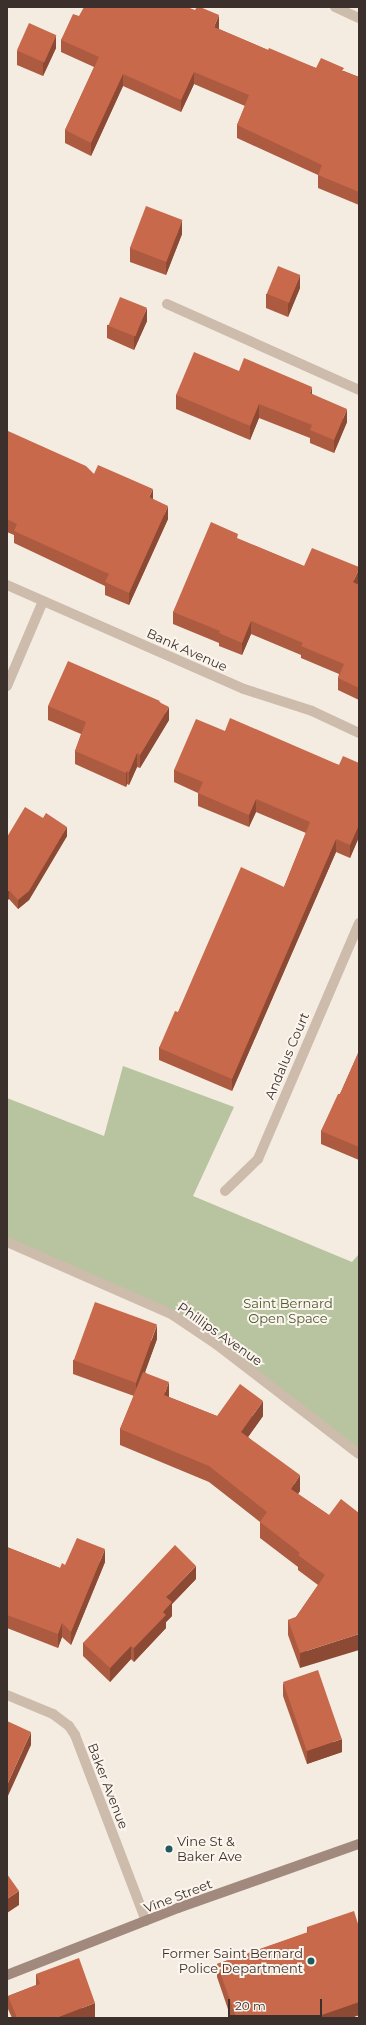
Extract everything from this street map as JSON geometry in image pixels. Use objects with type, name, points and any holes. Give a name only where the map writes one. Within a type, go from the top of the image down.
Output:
[{"type":"main road","name":"Vine Street","points":[[7,1975],[359,1844]]},
{"type":"street","points":[[335,7],[359,18]]},
{"type":"street","points":[[167,304],[359,390]]},
{"type":"street","name":"Bank Avenue","points":[[7,585],[244,689],[312,711],[359,733]]},
{"type":"street","points":[[7,686],[44,601]]},
{"type":"street","name":"Andalus Court","points":[[225,1191],[258,1159],[359,923]]},
{"type":"street","name":"Phillips Avenue","points":[[7,1242],[173,1316],[216,1344],[359,1454]]},
{"type":"street","name":"Baker Avenue","points":[[7,1695],[53,1714],[69,1726],[75,1734],[146,1922]]},
{"type":"green space","name":"Saint Bernard Open Space","points":[[123,1066],[234,1107],[193,1196],[352,1262],[359,1254],[359,1454],[173,1315],[7,1242],[7,1098],[104,1136]]},
{"type":"building","points":[[84,7],[187,7],[195,10],[197,7],[200,7],[219,15],[214,27],[268,50],[269,48],[316,68],[321,58],[344,68],[342,71],[359,77],[359,192],[318,175],[322,165],[237,125],[249,95],[194,72],[181,100],[123,74],[91,143],[65,130],[99,57],[61,40],[73,14],[79,16]]},
{"type":"building","points":[[29,23],[56,35],[44,63],[17,50]]},
{"type":"building","points":[[146,206],[182,220],[166,262],[130,248]]},
{"type":"building","points":[[278,266],[300,275],[289,303],[267,294]]},
{"type":"building","points":[[120,297],[147,308],[135,337],[108,326]]},
{"type":"building","points":[[194,352],[239,371],[244,358],[312,387],[310,393],[347,409],[334,440],[310,430],[312,425],[259,404],[250,426],[176,395]]},
{"type":"building","points":[[8,431],[86,466],[94,474],[98,465],[153,489],[149,497],[168,506],[129,593],[105,582],[109,574],[14,531],[17,524],[7,519]]},
{"type":"building","points":[[211,522],[238,534],[237,538],[304,566],[312,548],[359,567],[353,582],[359,585],[359,688],[338,678],[344,664],[301,646],[303,643],[251,621],[242,643],[219,633],[220,631],[173,612]]},
{"type":"building","points":[[68,661],[160,701],[159,702],[169,707],[140,755],[137,753],[129,772],[127,771],[126,773],[75,751],[86,722],[48,706]]},
{"type":"building","points":[[230,718],[339,765],[343,756],[359,763],[359,825],[350,845],[336,839],[232,1079],[159,1048],[175,1011],[178,1012],[241,867],[284,887],[310,822],[256,799],[249,815],[198,793],[203,782],[174,770],[196,719],[225,731]]},
{"type":"building","points":[[25,807],[43,818],[46,813],[67,827],[29,891],[18,900],[9,890],[7,892],[7,837]]},
{"type":"building","points":[[359,1051],[359,1147],[321,1131],[338,1094],[340,1094]]},
{"type":"building","points":[[95,1302],[157,1325],[136,1383],[74,1360]]},
{"type":"building","points":[[143,1372],[169,1382],[164,1395],[217,1416],[240,1384],[263,1401],[241,1432],[300,1475],[291,1489],[329,1515],[341,1499],[359,1513],[359,1634],[300,1653],[288,1620],[296,1617],[325,1575],[298,1555],[300,1553],[260,1522],[267,1512],[209,1466],[120,1429]]},
{"type":"building","points":[[77,1538],[105,1549],[71,1632],[62,1623],[58,1634],[7,1615],[7,1547],[60,1568],[62,1563],[65,1565]]},
{"type":"building","points":[[175,1545],[196,1566],[166,1597],[172,1602],[163,1612],[166,1615],[134,1648],[131,1646],[110,1668],[83,1643]]},
{"type":"building","points":[[318,1670],[342,1739],[307,1751],[283,1682]]},
{"type":"building","points":[[7,1721],[31,1732],[7,1785]]},
{"type":"building","points":[[7,1874],[19,1891],[7,1899]]},
{"type":"building","name":"Former Saint Bernard Police Department","points":[[354,1911],[359,1927],[359,2002],[313,2018],[233,2018],[236,2017],[217,1964],[308,1932],[307,1927]]},
{"type":"building","points":[[79,1958],[95,2003],[56,2018],[17,2018],[8,1996],[40,1984],[36,1974]]},
{"type":"place","name":"Vine St & Baker Ave","points":[[169,1849]]},
{"type":"place","name":"Former Saint Bernard Police Department","points":[[311,1961]]}]
